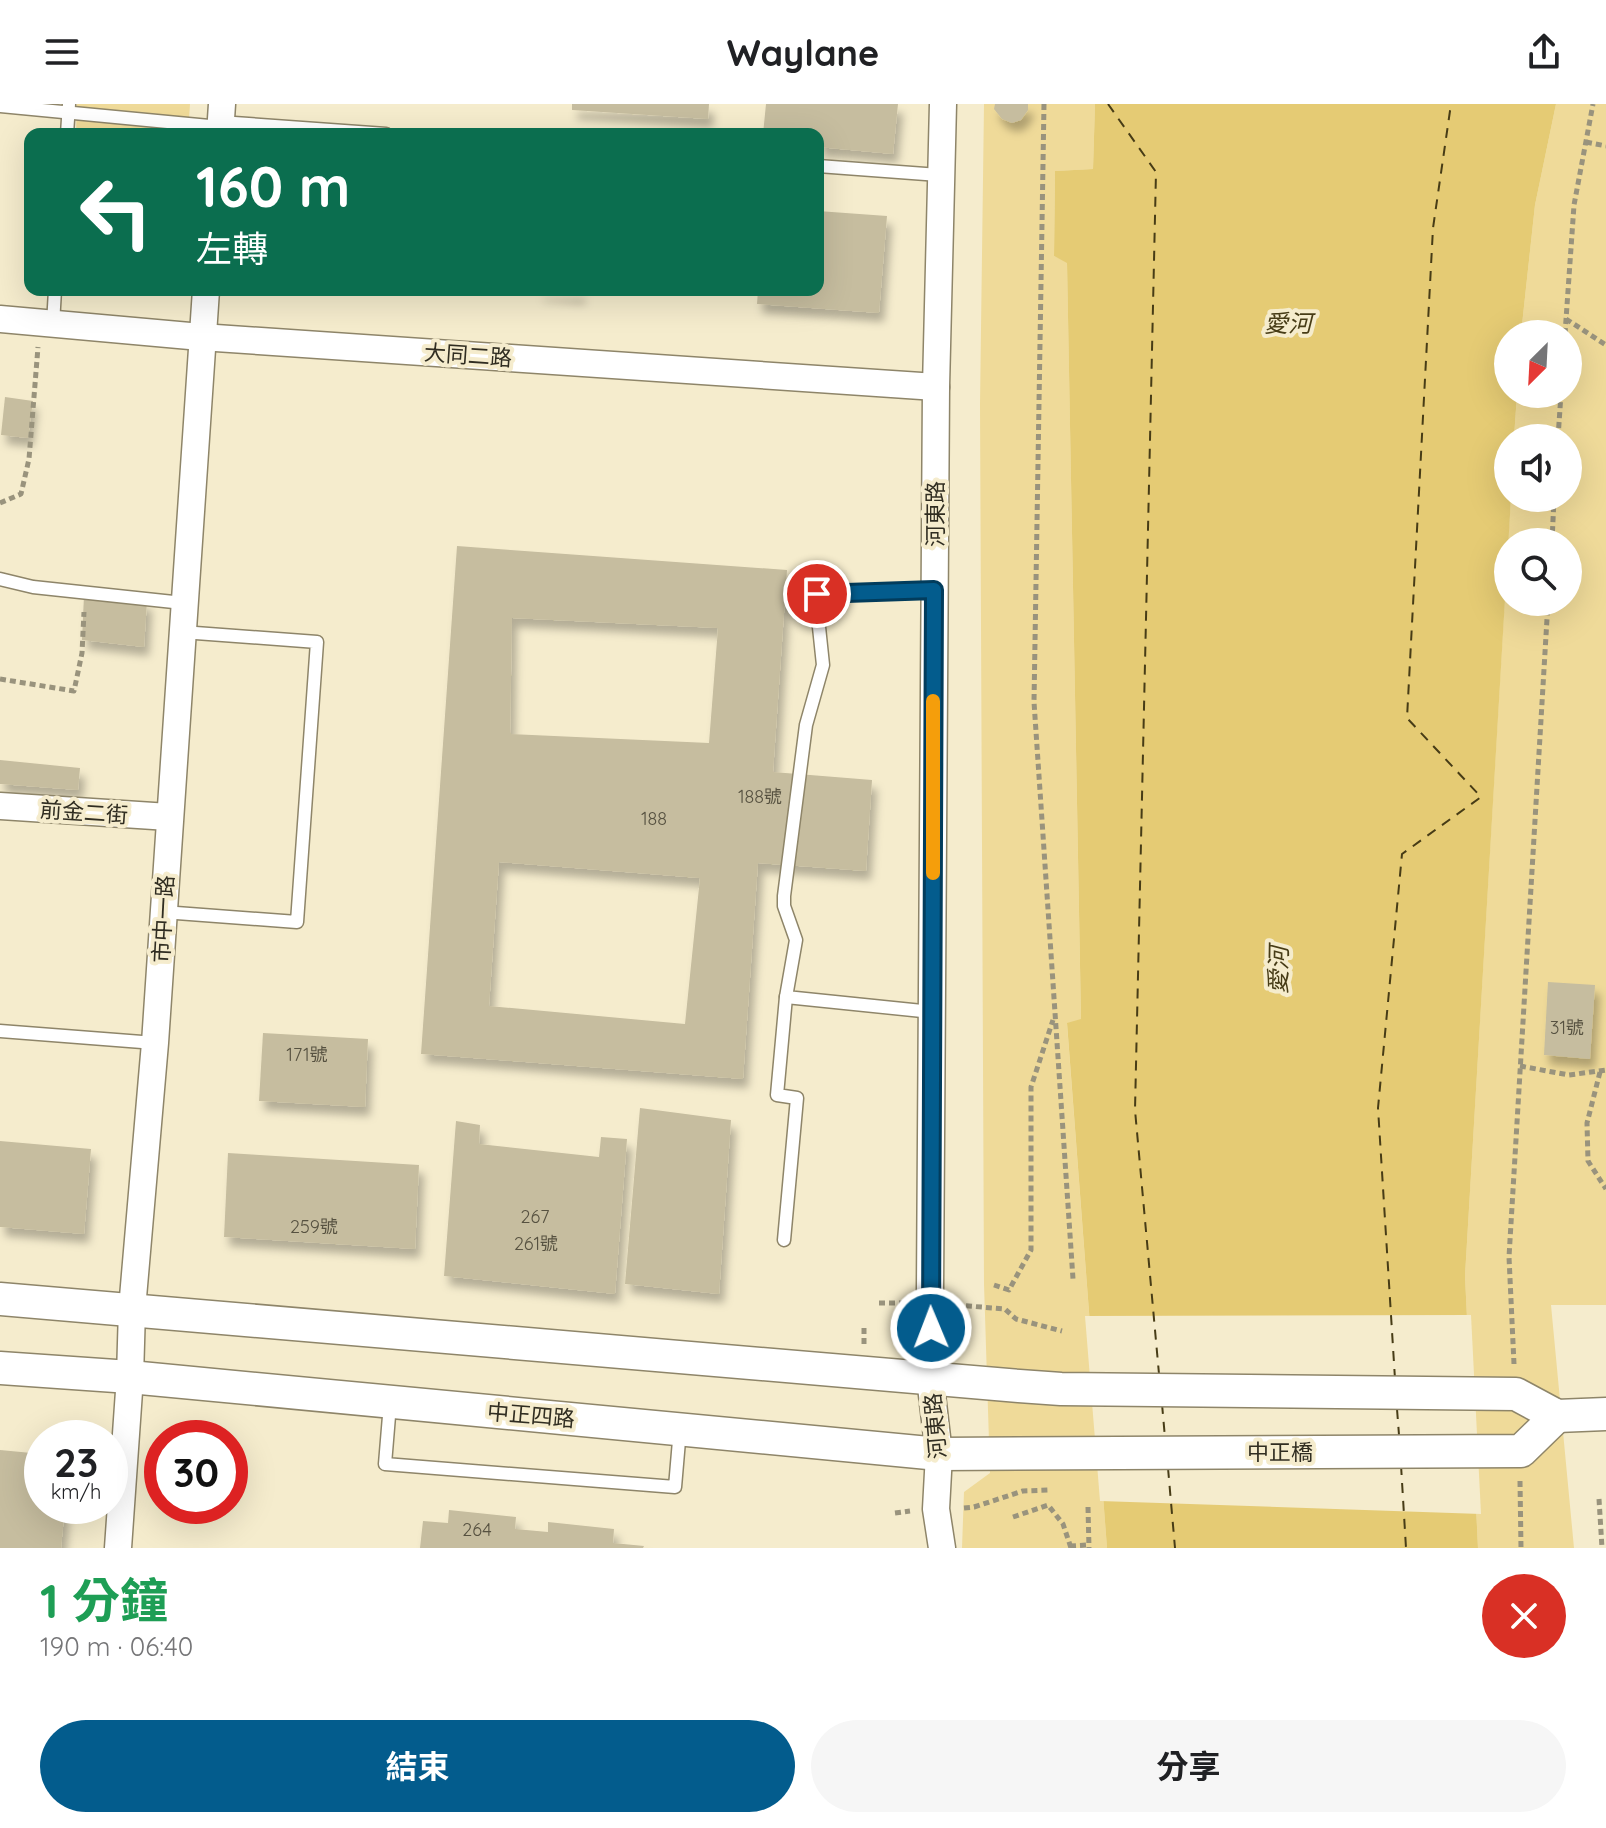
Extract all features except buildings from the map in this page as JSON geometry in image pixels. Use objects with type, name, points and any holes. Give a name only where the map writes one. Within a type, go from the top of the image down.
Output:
[{"type":"street","name":"河東路","points":[[942,1548],[936,1509],[939,1454],[930,1378],[936,387],[943,104]]},
{"type":"street","name":"市中一路","points":[[118,1548],[132,1309],[155,1043],[205,296]]},
{"type":"street","name":"大同二路","points":[[0,319],[201,337],[936,387]]},
{"type":"street","name":"前金二街","points":[[0,806],[169,817]]},
{"type":"street","points":[[0,1299],[1061,1389],[1516,1394],[1557,1416],[1606,1414]]},
{"type":"street","name":"中正四路","points":[[0,1368],[130,1377],[939,1454],[1061,1452]]},
{"type":"street","name":"中正橋","points":[[1061,1452],[1521,1451],[1557,1416]]},
{"type":"lane","points":[[0,106],[303,128]]},
{"type":"lane","points":[[824,166],[939,175]]},
{"type":"lane","points":[[46,323],[53,296]]},
{"type":"lane","points":[[0,579],[33,587],[183,603]]},
{"type":"lane","points":[[784,1240],[797,1098],[777,1095],[786,997],[796,940],[784,906],[784,896],[806,725],[823,665],[813,599],[817,594],[934,590]]},
{"type":"lane","points":[[163,912],[297,922],[317,642],[182,632]]},
{"type":"lane","points":[[786,997],[932,1012]]},
{"type":"lane","points":[[0,1031],[155,1043]]},
{"type":"lane","points":[[390,1402],[385,1464],[675,1487],[680,1429]]},
{"type":"path","points":[[1044,104],[1034,702],[1073,1279]]},
{"type":"path","points":[[1593,104],[1574,205],[1566,319],[1606,345]]},
{"type":"path","points":[[1586,142],[1606,146]]},
{"type":"path","points":[[0,503],[21,494],[46,323]]},
{"type":"path","points":[[0,679],[74,691],[82,653],[83,592]]},
{"type":"path","points":[[1510,1314],[1509,1257],[1547,616]]},
{"type":"path","points":[[994,1285],[1009,1290],[1031,1250],[1031,1087],[1055,1015]]},
{"type":"path","points":[[1520,1066],[1569,1075],[1603,1071],[1587,1123],[1588,1161],[1606,1189]]},
{"type":"path","points":[[1005,1309],[1016,1319],[1062,1331]]},
{"type":"path","points":[[974,1507],[1023,1491],[1049,1490]]},
{"type":"path","points":[[1520,1490],[1521,1548]]},
{"type":"path","points":[[1599,1499],[1602,1548]]},
{"type":"path","points":[[1013,1517],[1048,1505],[1063,1524],[1070,1547],[1088,1547],[1088,1507]]},
{"type":"shaded area","points":[[77,104],[190,104],[188,128],[76,128]]},
{"type":"shaded area","points":[[984,104],[1095,104],[1093,169],[1055,171],[1054,256],[1067,262],[1081,1020],[1067,1024],[1107,1548],[962,1548],[964,1492],[990,1473],[984,1284],[980,404]]},
{"type":"shaded area","points":[[1556,104],[1606,104],[1606,1305],[1551,1305],[1574,1548],[1478,1548],[1465,1276],[1504,616],[1582,616],[1582,528],[1509,528],[1510,512],[1582,512],[1582,424],[1515,424],[1516,408],[1582,408],[1582,320],[1523,320],[1535,205]]},
{"type":"water","name":"愛河","points":[[1095,104],[1556,104],[1535,205],[1523,320],[1494,320],[1494,408],[1516,408],[1515,424],[1494,424],[1494,512],[1510,512],[1509,528],[1494,528],[1494,616],[1504,616],[1465,1276],[1478,1548],[1107,1548],[1067,1023],[1081,1019],[1067,263],[1054,256],[1055,171],[1093,169]]},
{"type":"pier","points":[[1471,1315],[1481,1514],[1100,1501],[1085,1316]]},
{"type":"ferry route","points":[[1108,104],[1156,172],[1135,1110],[1159,1374]]},
{"type":"ferry route","points":[[1395,1379],[1378,1108],[1402,854],[1481,797],[1407,718],[1433,228],[1451,104]]},
{"type":"ferry route","points":[[1162,1404],[1165,1438]]},
{"type":"ferry route","points":[[1397,1409],[1399,1435]]},
{"type":"ferry route","points":[[1401,1465],[1406,1548]]},
{"type":"ferry route","points":[[1168,1468],[1175,1548]]},
{"type":"slow traffic","points":[[933,701],[933,873]]},
{"type":"route","points":[[817,594],[934,590],[931,1328]]}]
